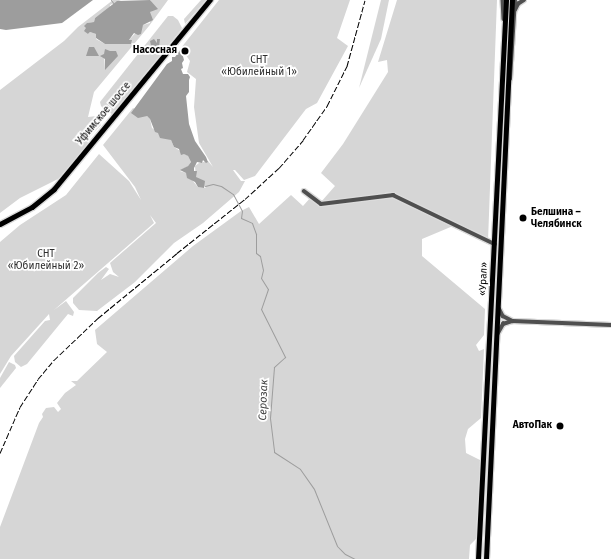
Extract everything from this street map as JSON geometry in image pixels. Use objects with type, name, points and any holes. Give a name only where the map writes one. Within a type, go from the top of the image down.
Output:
[{"type":"main road","name":"Уфимское шоссе","points":[[0,224],[32,207],[54,189],[210,0]]},
{"type":"main road","name":"«Урал»","points":[[478,559],[495,244],[505,0]]},
{"type":"main road","name":"«Урал»","points":[[486,559],[513,0]]},
{"type":"street","points":[[508,88],[511,73],[514,16],[513,0]]},
{"type":"street","points":[[514,16],[516,7],[524,0]]},
{"type":"street","points":[[304,191],[321,204],[393,195],[495,244]]},
{"type":"street","points":[[498,306],[502,316],[513,321]]},
{"type":"street","points":[[496,340],[500,327],[503,324],[513,321],[611,325]]},
{"type":"green space","points":[[113,0],[121,0],[110,5],[110,8],[95,18],[94,22],[87,23],[86,28],[88,34],[90,32],[96,34],[96,39],[105,44],[129,40],[143,25],[150,23],[150,12],[154,6],[150,0],[168,0],[149,26],[94,92],[88,117],[97,116],[101,125],[87,140],[94,138],[58,179],[20,198],[0,213],[0,90],[64,41],[78,27]],"holes":[[[110,52],[114,59],[105,69],[104,54]]]},
{"type":"green space","points":[[201,0],[206,0],[185,24],[184,19]]},
{"type":"green space","points":[[219,0],[350,0],[337,38],[348,46],[317,103],[306,109],[255,176],[244,180],[235,170],[233,170],[241,181],[245,181],[239,192],[203,223],[174,243],[135,282],[97,311],[79,310],[73,303],[73,298],[98,273],[106,267],[109,269],[101,280],[110,274],[119,277],[113,272],[110,263],[156,223],[150,215],[154,223],[54,310],[66,301],[74,312],[73,316],[68,314],[27,364],[21,367],[15,362],[14,356],[45,321],[50,320],[49,314],[11,356],[0,374],[0,242],[20,225],[66,195],[99,154],[129,181],[141,200],[135,187],[103,145],[133,108],[147,116],[150,119],[152,128],[171,140],[174,147],[188,156],[191,162],[180,171],[186,173],[198,187],[206,188],[196,178],[195,166],[199,163],[208,161],[213,167],[199,143],[194,107],[196,79],[187,72],[190,61],[181,48]]},
{"type":"green space","points":[[381,0],[389,0],[381,39],[359,88]]},
{"type":"green space","points":[[397,0],[497,0],[488,241],[392,192],[321,202],[335,186],[321,173],[343,144],[388,72],[387,60],[378,62]]},
{"type":"green space","points":[[168,16],[173,16],[178,20],[182,28],[180,31],[112,114],[105,110],[101,106],[100,102]]},
{"type":"green space","points":[[291,195],[303,206],[311,197],[319,203],[391,196],[453,226],[422,239],[422,256],[485,309],[484,335],[476,345],[479,351],[484,349],[481,418],[468,429],[465,439],[466,453],[480,460],[476,539],[470,545],[469,559],[0,559],[0,527],[39,423],[43,417],[42,414],[46,408],[54,407],[58,412],[61,409],[57,403],[65,393],[76,385],[71,381],[77,381],[107,352],[97,344],[95,330],[193,246],[241,211],[249,207],[259,224]]},
{"type":"green space","points":[[9,362],[15,365],[16,368],[0,388],[0,378]]},
{"type":"shaded area","points":[[0,0],[93,0],[62,23],[6,30],[0,29]]},
{"type":"shaded area","points":[[150,0],[158,9],[150,12],[153,20],[143,25],[141,34],[138,35],[134,33],[129,40],[132,40],[131,44],[105,44],[96,38],[96,34],[90,32],[88,34],[84,31],[86,28],[84,26],[87,23],[94,22],[95,18],[117,1]]},
{"type":"shaded area","points":[[154,39],[157,43],[157,39],[160,39],[159,47],[164,53],[160,54],[157,50],[152,50],[150,41]]},
{"type":"shaded area","points":[[89,47],[94,47],[99,56],[86,56]]},
{"type":"shaded area","points":[[105,49],[116,51],[118,56],[105,70],[105,59],[100,56],[104,54]]},
{"type":"shaded area","points":[[181,49],[184,60],[182,63],[183,68],[181,69],[183,74],[188,74],[190,77],[189,92],[186,96],[189,124],[195,141],[208,162],[206,163],[203,160],[202,163],[197,162],[194,168],[194,171],[197,171],[196,177],[205,181],[204,188],[198,187],[195,182],[187,178],[186,173],[180,170],[188,166],[191,162],[188,156],[184,154],[181,155],[179,149],[174,147],[171,140],[160,138],[158,133],[155,132],[150,119],[147,116],[138,118],[131,113],[167,64],[172,61],[172,57],[175,57]]},
{"type":"waterway","points":[[111,0],[114,4]]},
{"type":"waterway","name":"Серозак","points":[[205,186],[213,184],[221,186],[233,194],[242,211],[241,218],[252,223],[256,234],[256,253],[260,256],[263,270],[261,278],[268,289],[261,309],[285,357],[274,367],[270,418],[274,452],[300,469],[314,489],[337,546],[345,554],[355,559]]},
{"type":"railway","points":[[0,453],[20,407],[38,379],[54,360],[98,318],[245,199],[279,168],[303,140],[327,106],[347,66],[365,0]]},
{"type":"place","name":"Насосная","points":[[185,51]]},
{"type":"place","name":"Белшина – Челябинск","points":[[523,218]]},
{"type":"place","name":"АвтоПак","points":[[560,426]]},
{"type":"park label","name":"СНТ «Юбилейный 1»","points":[[259,66]]},
{"type":"park label","name":"СНТ «Юбилейный 2»","points":[[46,260]]}]
